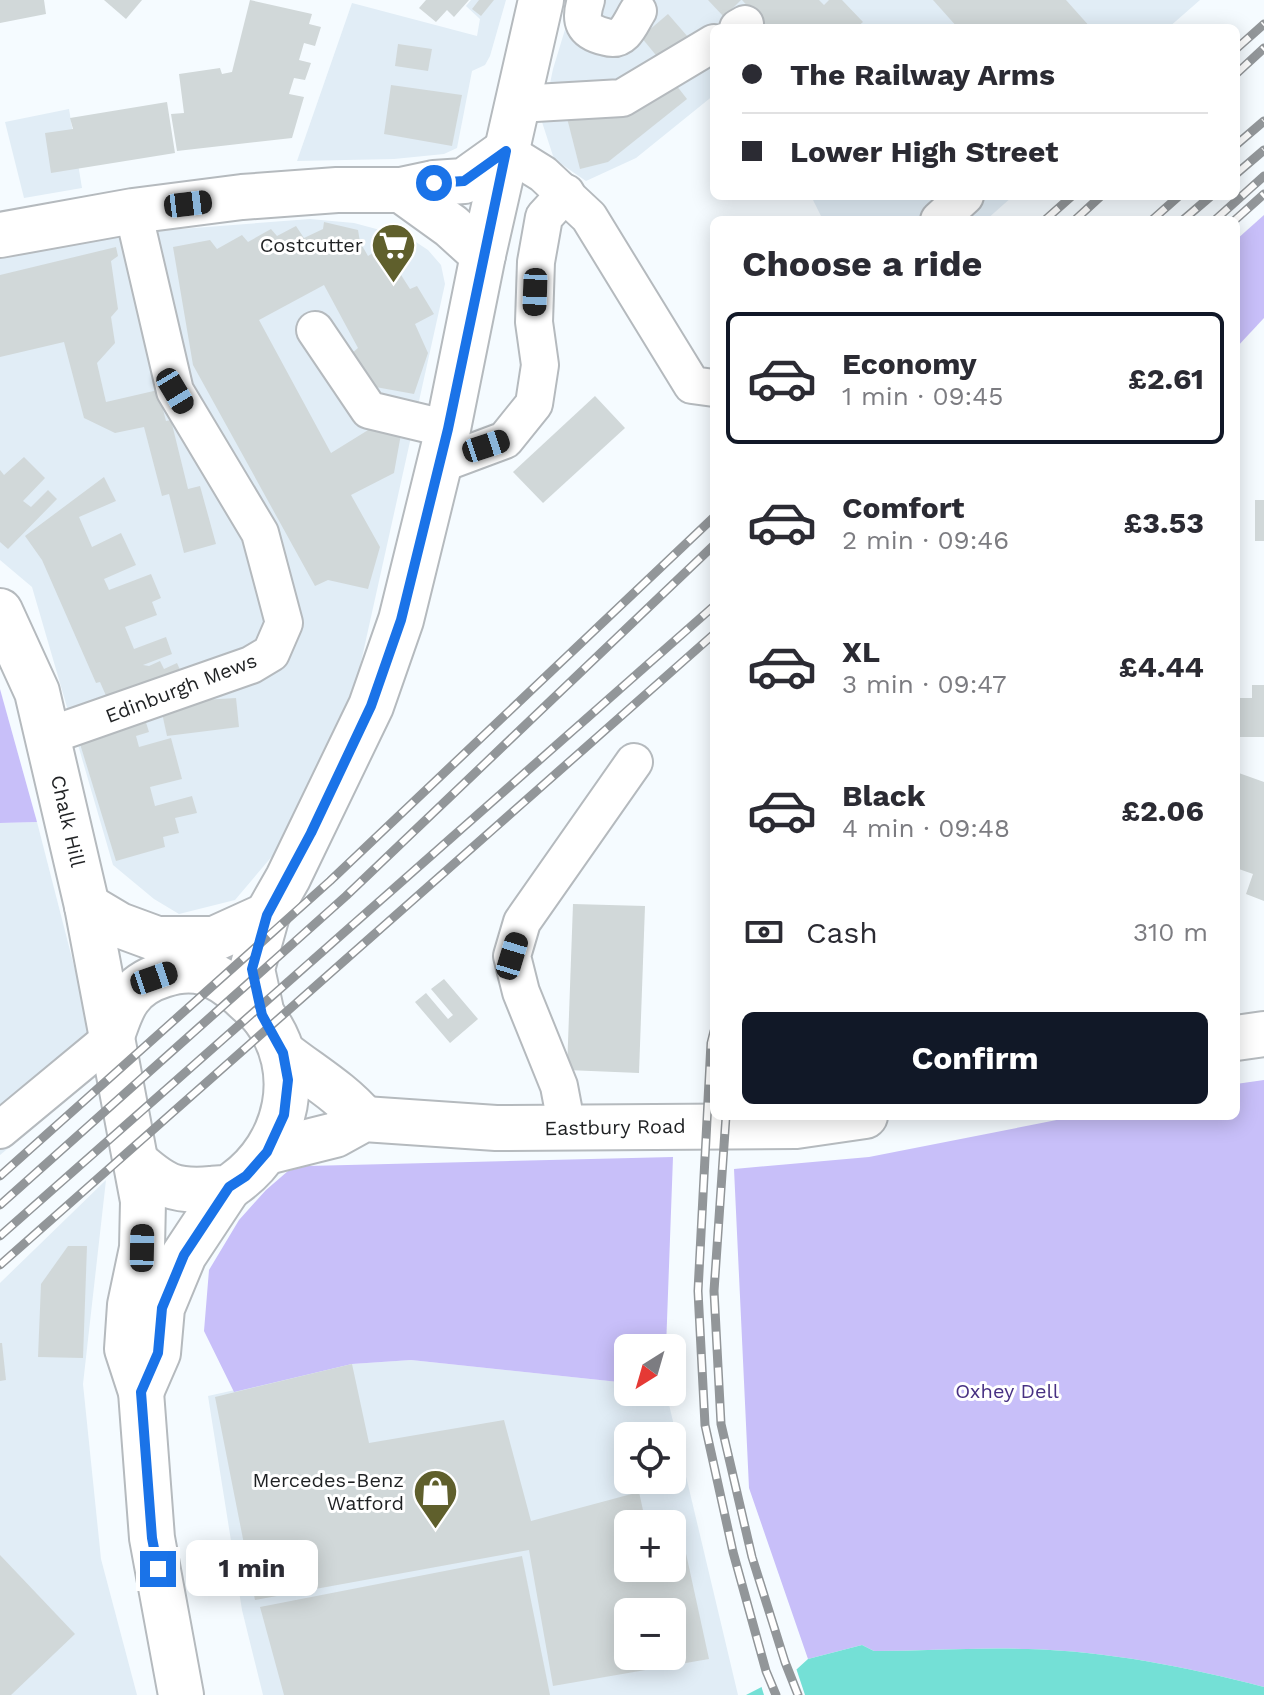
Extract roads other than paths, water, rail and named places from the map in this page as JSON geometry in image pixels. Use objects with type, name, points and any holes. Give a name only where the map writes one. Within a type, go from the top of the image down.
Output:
[{"type":"main road","points":[[181,1695],[152,1538],[141,1392],[158,1353],[162,1308],[172,1274],[229,1187],[246,1176],[267,1152],[284,1115],[288,1080],[283,1053],[262,1015],[252,969],[267,915],[327,801],[371,706],[401,620],[443,447],[541,0]]},
{"type":"main road","points":[[0,235],[133,211],[242,197],[337,190],[401,190],[464,181],[506,151]]},
{"type":"main road","points":[[401,190],[451,226],[483,255]]},
{"type":"main road","name":"Chalk Hill","points":[[0,611],[37,692],[87,906],[111,1038]]},
{"type":"main road","points":[[87,906],[119,925],[157,939],[214,939],[267,915]]},
{"type":"main road","points":[[172,1274],[142,1248],[143,1201],[111,1038],[127,1000],[138,988],[177,970],[204,970],[233,989],[262,1015]]},
{"type":"main road","points":[[1240,1037],[1264,1034]]},
{"type":"main road","points":[[267,1152],[335,1135],[364,1119],[346,1099],[283,1053]]},
{"type":"main road","name":"Eastbury Road","points":[[364,1119],[496,1128],[796,1126],[837,1120]]},
{"type":"main road","points":[[135,1161],[171,1189],[229,1187]]},
{"type":"lane","points":[[586,0],[581,15],[585,29],[593,34],[612,38],[623,34],[638,11]]},
{"type":"lane","points":[[518,104],[622,98],[710,45]]},
{"type":"lane","points":[[506,151],[543,174],[589,217],[692,385],[710,387]]},
{"type":"lane","points":[[315,330],[369,410],[443,447],[505,440],[534,404],[540,365],[534,322],[536,262],[544,217],[566,193]]},
{"type":"lane","points":[[943,216],[961,200]]},
{"type":"lane","name":"Edinburgh Mews","points":[[48,736],[251,665],[271,653],[284,623],[260,533],[175,391],[133,211]]},
{"type":"lane","points":[[567,1128],[559,1086],[521,992],[512,956],[522,922],[634,762]]},
{"type":"lane","points":[[0,1130],[111,1038]]},
{"type":"railway","points":[[1240,45],[1264,24]]},
{"type":"railway","points":[[1240,70],[1264,48]]},
{"type":"railway","points":[[1240,142],[1264,121]]},
{"type":"railway","points":[[1240,171],[1264,150]]},
{"type":"railway","points":[[1240,198],[1264,176]]},
{"type":"railway","points":[[1239,216],[1264,194]]},
{"type":"railway","points":[[1050,216],[1068,200]]},
{"type":"railway","points":[[1079,216],[1097,200]]},
{"type":"railway","points":[[1156,216],[1174,200]]},
{"type":"railway","points":[[1188,216],[1206,200]]},
{"type":"railway","points":[[1219,216],[1237,200]]},
{"type":"railway","points":[[0,1176],[330,881],[710,521]]},
{"type":"railway","points":[[0,1205],[346,896],[710,549]]},
{"type":"railway","points":[[0,1236],[710,610]]},
{"type":"railway","points":[[0,1265],[710,638]]},
{"type":"railway","points":[[710,1062],[698,1291],[705,1425],[733,1552],[766,1671],[776,1695]]},
{"type":"railway","points":[[726,1120],[714,1291],[721,1424],[752,1557],[798,1695]]},
{"type":"place","name":"Costcutter","points":[[394,284]]},
{"type":"place","name":"Mercedes-Benz Watford","points":[[435,1530]]},
{"type":"park label","name":"Oxhey Dell","points":[[1007,1391]]}]
